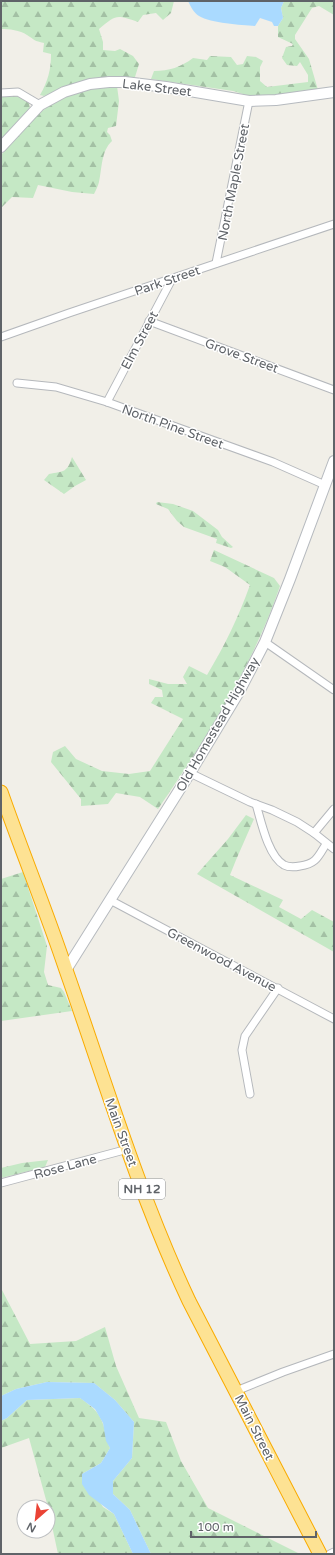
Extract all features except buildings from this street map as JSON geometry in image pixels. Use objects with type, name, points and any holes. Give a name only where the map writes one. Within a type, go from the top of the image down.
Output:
[{"type":"highway","name":"Main Street","points":[[1,792],[66,970],[147,1203],[172,1264],[189,1301],[320,1554]]},
{"type":"main road","name":"Lake Street","points":[[1,147],[40,105],[64,92],[90,84],[125,82],[166,86],[249,101],[276,100],[334,92]]},
{"type":"main road","name":"Old Homestead Highway","points":[[66,970],[190,773],[238,692],[265,642],[334,461]]},
{"type":"street","points":[[1,93],[18,92],[40,105]]},
{"type":"street","name":"North Maple Street","points":[[216,263],[249,101]]},
{"type":"street","name":"Park Street","points":[[1,337],[334,224]]},
{"type":"street","name":"Elm Street","points":[[106,402],[172,279]]},
{"type":"street","name":"Grove Street","points":[[149,322],[334,390]]},
{"type":"street","name":"North Pine Street","points":[[17,383],[56,387],[106,402],[273,462],[325,485]]},
{"type":"street","points":[[265,642],[334,690]]},
{"type":"street","points":[[190,773],[297,822],[334,849]]},
{"type":"street","points":[[256,804],[268,845],[278,859],[285,865],[295,867],[308,865],[316,861],[326,844]]},
{"type":"street","points":[[314,833],[334,809]]},
{"type":"street","name":"Greenwood Avenue","points":[[110,900],[334,1019]]},
{"type":"street","points":[[250,1094],[242,1050],[245,1036],[278,988]]},
{"type":"street","name":"Rose Lane","points":[[1,1183],[128,1150]]},
{"type":"street","points":[[236,1391],[334,1354]]},
{"type":"street","points":[[330,1554],[334,1552]]},
{"type":"green space","points":[[1,1],[174,1],[171,13],[163,20],[156,13],[143,15],[138,22],[117,17],[113,18],[99,29],[103,42],[103,50],[115,51],[120,49],[133,56],[139,64],[135,77],[112,78],[76,84],[44,96],[40,95],[48,75],[51,54],[43,52],[44,43],[36,41],[24,33],[1,29]]},
{"type":"green space","points":[[284,1],[334,1],[334,15],[319,6],[312,8],[295,35],[295,39],[309,59],[318,90],[297,94],[253,97],[233,91],[151,79],[154,71],[175,68],[193,58],[207,60],[210,56],[231,57],[237,65],[243,64],[247,56],[256,57],[263,61],[260,67],[260,81],[267,87],[308,82],[308,75],[300,62],[297,66],[287,65],[282,58],[286,47],[292,46],[293,44],[278,37],[278,26],[283,18],[281,8]]},
{"type":"green space","points":[[95,86],[117,86],[119,101],[116,126],[108,128],[107,132],[112,141],[108,145],[102,160],[99,182],[94,194],[72,192],[38,185],[33,198],[12,197],[1,208],[1,155],[26,126],[45,109],[68,96]]},
{"type":"green space","points":[[1,97],[20,97],[29,103],[30,109],[1,141]]},
{"type":"green space","points":[[72,457],[86,480],[64,494],[44,480],[49,474],[62,472],[66,469]]},
{"type":"green space","points":[[157,502],[173,504],[193,511],[218,530],[222,537],[233,547],[231,548],[216,543],[217,539],[184,527],[177,521],[168,509],[156,504]]},
{"type":"green space","points":[[214,550],[274,578],[280,586],[269,616],[242,673],[211,729],[158,809],[140,797],[116,793],[108,804],[81,806],[81,799],[51,762],[53,752],[65,746],[76,759],[102,771],[129,774],[150,771],[183,719],[151,703],[155,697],[163,697],[162,690],[149,684],[149,679],[168,684],[187,684],[183,677],[189,666],[207,675],[225,642],[236,620],[250,585],[225,567],[210,561]]},
{"type":"green space","points":[[246,815],[254,819],[230,875],[283,900],[279,907],[301,919],[312,910],[334,922],[334,952],[197,874],[228,839]]},
{"type":"green space","points":[[23,872],[47,946],[44,972],[48,985],[61,988],[72,1011],[1,1021],[1,879]]},
{"type":"green space","points":[[48,1160],[45,1167],[1,1178],[1,1168],[22,1163]]},
{"type":"green space","points":[[2,1290],[30,1344],[76,1341],[105,1327],[116,1366],[139,1418],[166,1422],[181,1461],[208,1508],[300,1554],[151,1554],[130,1510],[113,1494],[113,1481],[132,1458],[134,1422],[115,1400],[94,1383],[47,1382],[16,1389],[1,1396]]},
{"type":"green space","points":[[80,1398],[97,1412],[103,1424],[110,1448],[101,1463],[82,1474],[103,1507],[114,1514],[133,1554],[58,1554],[55,1539],[56,1499],[46,1499],[29,1438],[1,1448],[1,1421],[7,1418],[27,1400]]},
{"type":"water","points":[[188,1],[284,1],[281,8],[283,18],[278,26],[274,26],[272,22],[260,18],[255,26],[218,22],[199,16]]},
{"type":"water","points":[[47,1382],[94,1383],[115,1400],[134,1422],[132,1458],[113,1481],[113,1494],[130,1510],[151,1554],[133,1554],[114,1514],[89,1495],[82,1484],[82,1474],[101,1463],[110,1448],[106,1441],[103,1423],[95,1409],[80,1398],[27,1400],[7,1418],[1,1421],[1,1396],[16,1389]]}]
